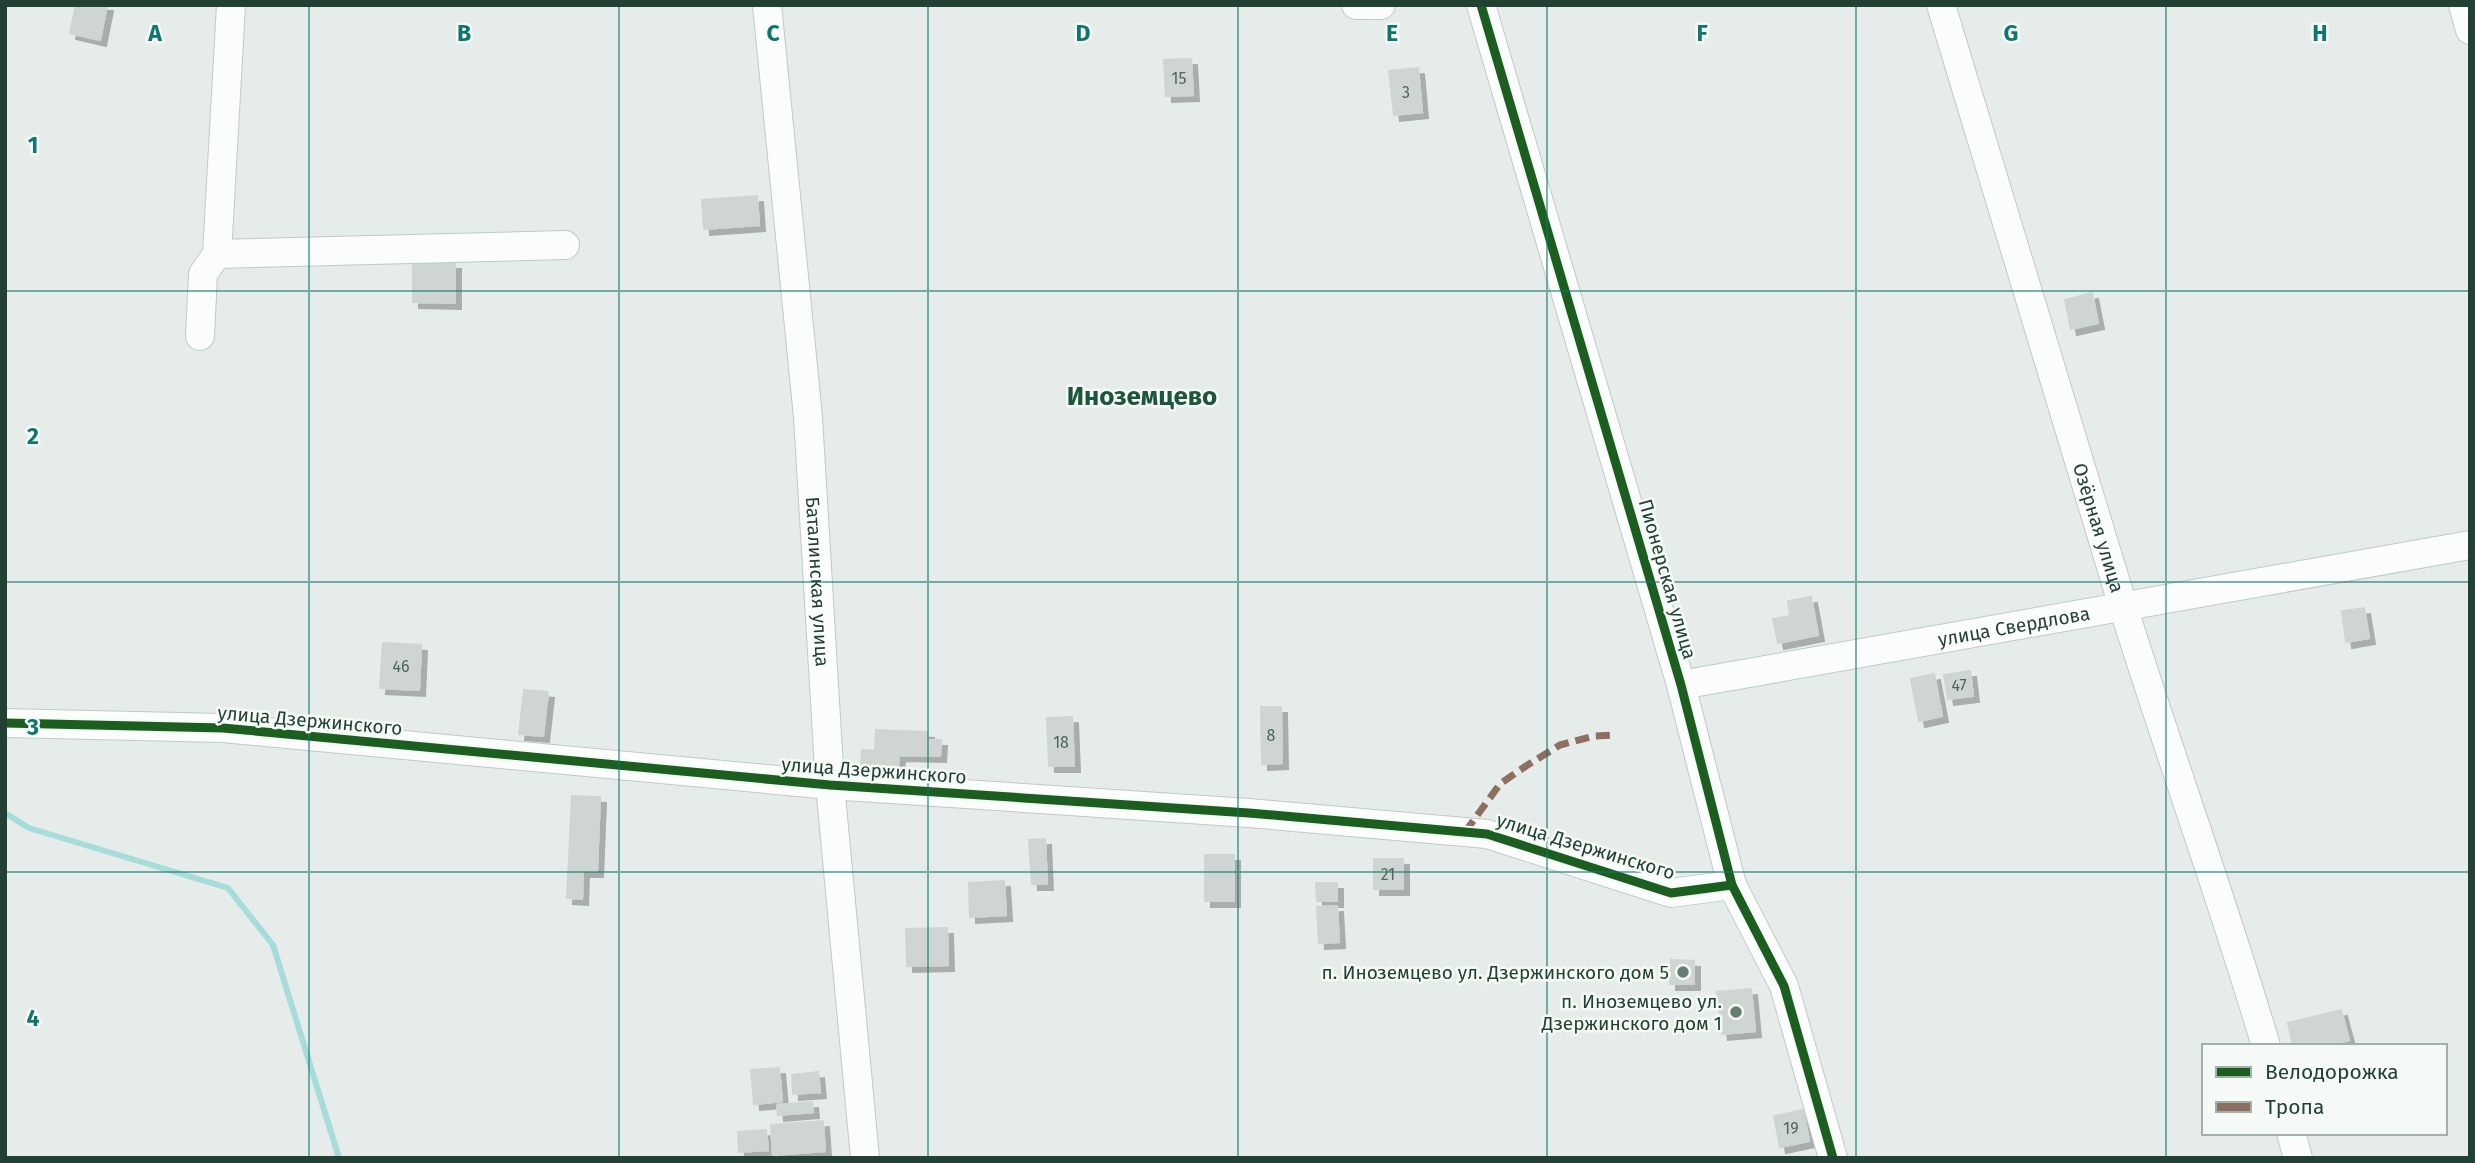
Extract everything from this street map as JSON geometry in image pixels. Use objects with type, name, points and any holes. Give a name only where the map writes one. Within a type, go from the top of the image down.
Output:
[{"type":"street","points":[[200,336],[203,274],[217,254],[231,5]]},
{"type":"street","name":"Баталинская улица","points":[[768,5],[808,417],[830,785],[865,1158]]},
{"type":"street","points":[[1356,5],[1381,5]]},
{"type":"street","name":"Пионерская улица","points":[[1481,5],[1681,685],[1732,885],[1784,986],[1833,1158]]},
{"type":"street","name":"Озёрная улица","points":[[1941,5],[2123,605],[2237,949],[2265,1044]]},
{"type":"street","points":[[2463,5],[2470,30]]},
{"type":"street","points":[[217,254],[565,245]]},
{"type":"street","name":"улица Свердлова","points":[[1681,685],[2470,545]]},
{"type":"street","name":"улица Дзержинского","points":[[5,723],[223,728],[830,785],[1249,813],[1487,834],[1671,893],[1732,885]]},
{"type":"street","points":[[2292,1135],[2298,1158]]},
{"type":"building","points":[[76,5],[107,5],[100,40],[70,33]]},
{"type":"building","points":[[1191,59],[1193,95],[1166,96],[1164,60]]},
{"type":"building","points":[[1418,68],[1422,112],[1394,115],[1389,71]]},
{"type":"building","points":[[757,196],[759,225],[704,229],[702,200]]},
{"type":"building","points":[[413,263],[455,263],[455,303],[413,302]]},
{"type":"building","points":[[2092,293],[2098,323],[2071,329],[2065,300]]},
{"type":"building","points":[[1811,597],[1818,635],[1778,643],[1773,619],[1790,616],[1788,601]]},
{"type":"building","points":[[2364,608],[2369,638],[2346,642],[2342,611]]},
{"type":"building","points":[[383,643],[421,645],[419,690],[380,688]]},
{"type":"building","points":[[1970,671],[1973,696],[1948,699],[1944,675]]},
{"type":"building","points":[[1934,674],[1942,716],[1919,721],[1911,679]]},
{"type":"building","points":[[524,690],[548,692],[543,736],[519,734]]},
{"type":"building","points":[[1261,707],[1281,707],[1282,763],[1262,764]]},
{"type":"building","points":[[1072,717],[1074,766],[1049,766],[1047,718]]},
{"type":"building","points":[[876,730],[928,732],[927,740],[941,740],[940,756],[899,755],[898,766],[861,764],[862,750],[875,751]]},
{"type":"building","points":[[572,796],[600,797],[597,871],[583,871],[582,899],[567,898]]},
{"type":"building","points":[[1045,839],[1047,884],[1032,884],[1029,840]]},
{"type":"building","points":[[1205,855],[1234,855],[1234,901],[1205,901]]},
{"type":"building","points":[[1374,859],[1403,859],[1403,889],[1374,889]]},
{"type":"building","points":[[1004,881],[1006,915],[970,917],[969,883]]},
{"type":"building","points":[[1316,883],[1337,883],[1337,901],[1317,901]]},
{"type":"building","points":[[1337,906],[1339,942],[1319,943],[1317,907]]},
{"type":"building","points":[[947,928],[948,965],[907,966],[906,929]]},
{"type":"building","name":"п. Иноземцево ул. Дзержинского дом 5","points":[[1671,960],[1694,961],[1694,984],[1670,984]]},
{"type":"building","name":"п. Иноземцево ул. Дзержинского дом 1","points":[[1751,989],[1755,1031],[1722,1034],[1717,992]]},
{"type":"building","points":[[2341,1010],[2349,1040],[2334,1044],[2293,1044],[2288,1023]]},
{"type":"building","points":[[779,1068],[782,1101],[754,1104],[751,1070]]},
{"type":"building","points":[[818,1072],[820,1092],[793,1094],[792,1075]]},
{"type":"building","points":[[812,1102],[813,1112],[778,1115],[777,1105]]},
{"type":"building","points":[[1803,1110],[1809,1141],[1780,1147],[1774,1116]]},
{"type":"building","points":[[823,1121],[825,1151],[773,1155],[771,1125]]},
{"type":"building","points":[[766,1130],[768,1150],[739,1152],[738,1132]]},
{"type":"waterway","points":[[5,813],[29,828],[228,888],[273,945],[339,1158]]},
{"type":"marked path","points":[[1465,832],[1500,784],[1526,766],[1560,745],[1594,736],[1615,735]]},
{"type":"cycle path","points":[[1481,5],[1681,685],[1732,885],[1784,986],[1833,1158]]},
{"type":"cycle path","points":[[5,723],[223,728],[830,785],[1249,813],[1487,834],[1671,893],[1732,885]]},
{"type":"place","name":"п. Иноземцево ул. Дзержинского дом 5","points":[[1683,972]]},
{"type":"place","name":"п. Иноземцево ул. Дзержинского дом 1","points":[[1736,1012]]},
{"type":"district","name":"Иноземцево","points":[[1142,396]]}]
